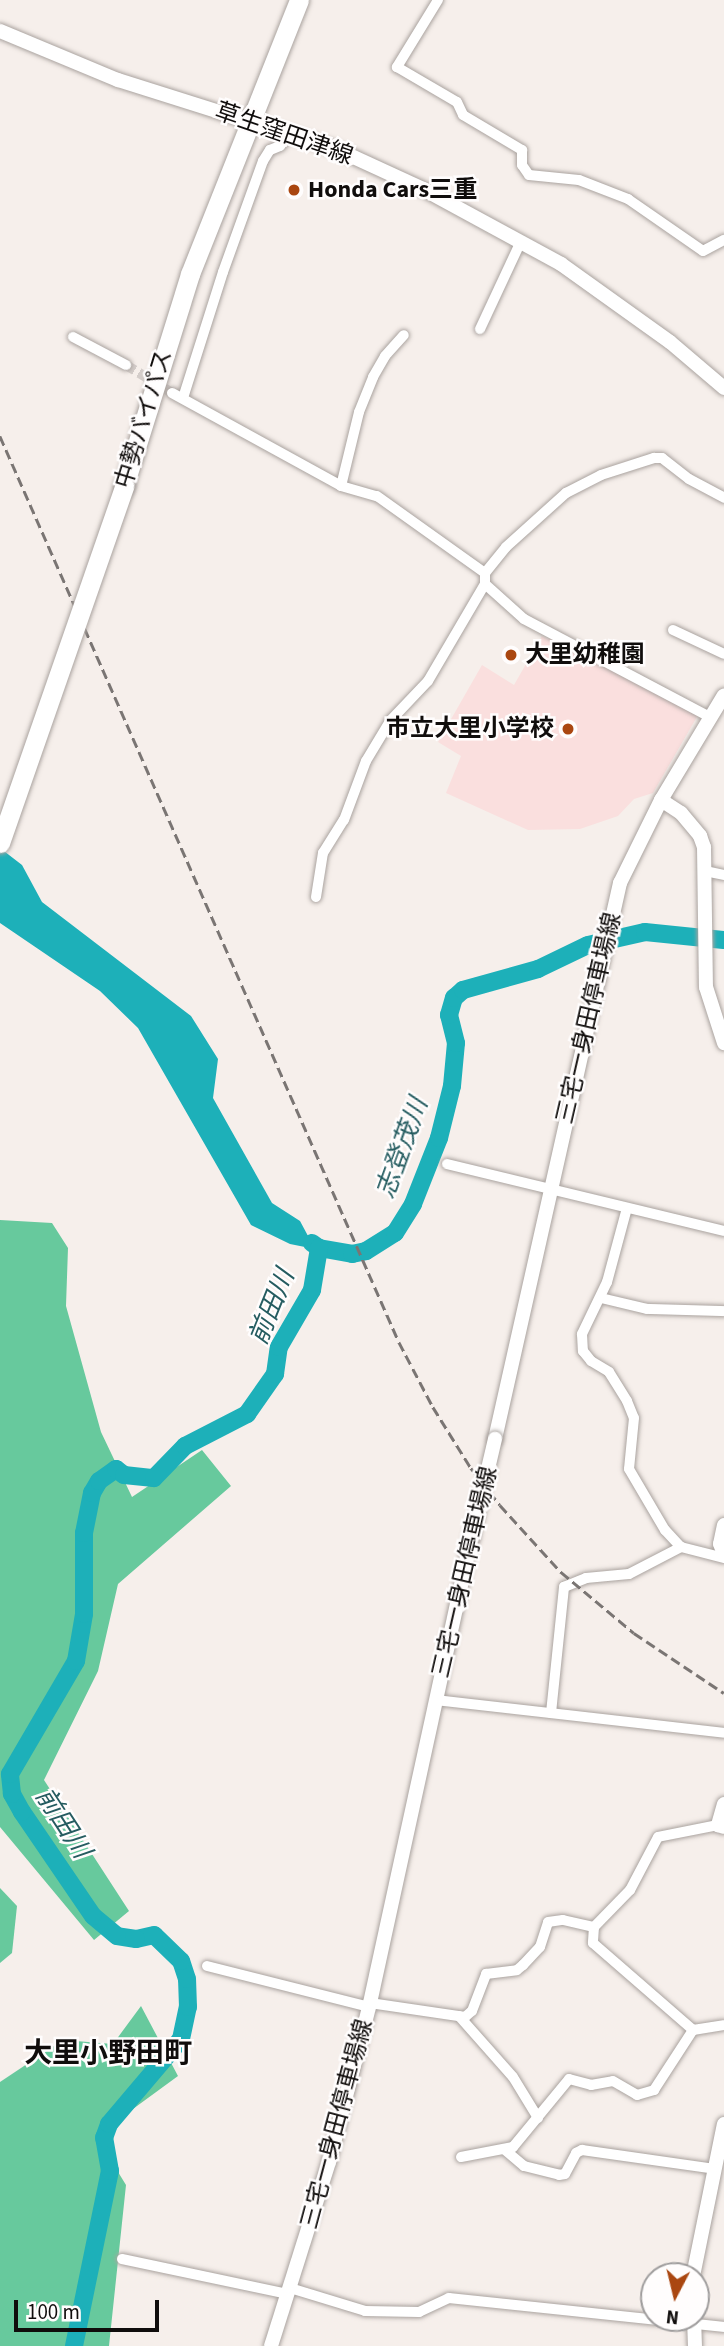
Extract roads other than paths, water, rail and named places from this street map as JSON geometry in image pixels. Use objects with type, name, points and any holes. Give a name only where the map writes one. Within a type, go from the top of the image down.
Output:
[{"type":"highway","name":"中勢バイパス","points":[[0,843],[124,486],[190,274],[299,0]]},
{"type":"main road","name":"草生窪田津線","points":[[0,31],[118,80],[290,133],[363,161],[521,241],[600,290],[724,388]]},
{"type":"main road","name":"三宅一身田停車場線","points":[[271,2346],[329,2162],[369,2005],[612,913],[632,854],[724,695]]},
{"type":"main road","points":[[662,800],[681,813],[700,836],[705,871],[706,986],[724,1043]]},
{"type":"main road","points":[[724,1525],[720,1544],[724,1556]]},
{"type":"main road","points":[[721,1826],[724,1804]]},
{"type":"main road","points":[[696,2262],[724,2124]]},
{"type":"street","points":[[438,0],[397,67],[457,102],[463,115],[523,150],[522,165],[529,175],[579,180],[628,199],[704,251],[724,240]]},
{"type":"street","points":[[183,398],[223,272],[263,161],[270,150],[280,146],[290,133]]},
{"type":"street","points":[[480,329],[521,241]]},
{"type":"street","points":[[341,486],[359,412],[373,377],[404,335]]},
{"type":"street","points":[[73,337],[126,365]]},
{"type":"street","points":[[172,393],[341,486],[377,496],[485,578],[524,619],[712,718]]},
{"type":"street","points":[[316,897],[320,862],[344,820],[366,761],[390,721],[424,688],[485,578],[506,547],[566,493],[601,475],[647,460],[662,458],[689,479],[724,498]]},
{"type":"street","points":[[673,630],[724,654]]},
{"type":"street","points":[[705,871],[724,875]]},
{"type":"street","points":[[447,1164],[724,1231]]},
{"type":"street","points":[[626,1208],[601,1298],[584,1329],[583,1351],[591,1361],[609,1372],[627,1401],[634,1418],[629,1469],[665,1530],[681,1546],[724,1556]]},
{"type":"street","points":[[601,1298],[647,1309],[724,1311]]},
{"type":"street","points":[[551,1713],[564,1587],[586,1578],[629,1574],[681,1546]]},
{"type":"street","points":[[436,1700],[724,1733]]},
{"type":"street","points":[[693,2030],[593,1943],[594,1927],[630,1890],[658,1837],[721,1826]]},
{"type":"street","points":[[207,1966],[369,2005],[465,2017],[472,2011],[486,1975],[517,1970],[540,1947],[548,1922],[563,1920],[594,1927]]},
{"type":"street","points":[[459,2016],[513,2077],[538,2119]]},
{"type":"street","points":[[461,2157],[513,2147],[569,2079],[591,2085],[613,2081],[637,2095],[654,2090],[693,2030],[724,2025]]},
{"type":"street","points":[[505,2150],[519,2164],[559,2175],[567,2172],[574,2155],[582,2150],[715,2169]]},
{"type":"street","points":[[122,2259],[289,2291],[365,2311],[419,2312],[449,2298],[640,2316]]},
{"type":"water","points":[[0,848],[22,865],[42,902],[191,1016],[218,1059],[213,1098],[272,1203],[300,1221],[315,1249],[290,1244],[251,1225],[138,1028],[100,991],[0,923]]},
{"type":"waterway","name":"志登茂川","points":[[312,1243],[319,1248],[352,1254],[366,1251],[395,1233],[413,1204],[439,1138],[452,1086],[456,1043],[449,1015],[454,998],[463,990],[538,969],[588,945],[645,932],[724,940]]},
{"type":"waterway","name":"前田川","points":[[74,2346],[110,2171],[104,2138],[109,2124],[181,2039],[188,2007],[187,1979],[181,1961],[154,1935],[136,1939],[117,1936],[93,1916],[22,1812],[12,1794],[10,1774],[76,1661],[84,1614],[84,1533],[92,1493],[99,1481],[116,1469],[124,1475],[154,1478],[185,1446],[247,1414],[275,1374],[279,1347],[312,1290],[319,1248]]},
{"type":"tunnel","points":[[126,365],[172,393]]},
{"type":"railway","points":[[0,436],[399,1342],[433,1407],[471,1468],[500,1505],[561,1572],[634,1633],[724,1693]]},
{"type":"place","name":"Honda Cars三重","points":[[294,190]]},
{"type":"place","name":"大里幼稚園","points":[[511,655]]},
{"type":"place","name":"市立大里小学校","points":[[568,729]]},
{"type":"district","name":"大里小野田町","points":[[108,2053]]}]
